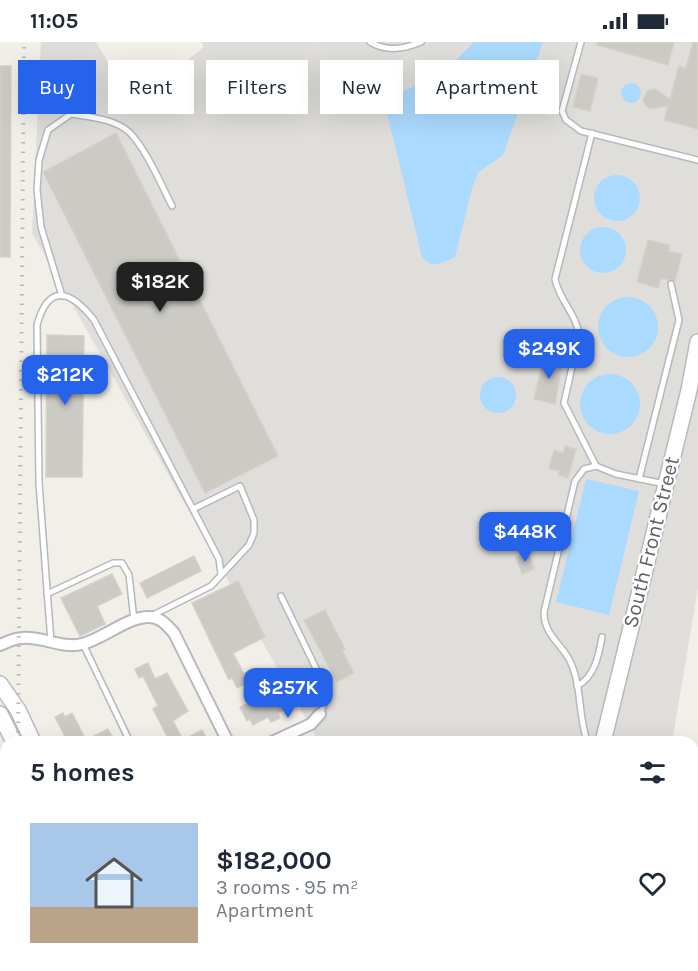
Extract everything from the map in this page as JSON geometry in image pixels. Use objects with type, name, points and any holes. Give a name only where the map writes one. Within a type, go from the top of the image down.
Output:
[{"type":"street","name":"South Front Street","points":[[604,736],[689,390],[698,342]]},
{"type":"street","points":[[0,645],[19,638],[64,645],[83,644],[134,620],[154,618],[174,633],[225,736]]},
{"type":"street","points":[[1,689],[18,710],[30,736]]},
{"type":"street","points":[[0,714],[11,736]]},
{"type":"street","points":[[285,736],[310,724],[320,714]]},
{"type":"lane","points":[[370,42],[387,48],[402,49],[421,42]]},
{"type":"lane","points":[[581,42],[562,111],[566,120],[581,131],[698,160]]},
{"type":"lane","points":[[62,296],[41,227],[37,190],[39,160],[48,130],[71,114],[106,121],[129,132],[150,162],[172,206]]},
{"type":"lane","points":[[592,133],[555,279],[561,297],[579,327],[564,403],[596,466]]},
{"type":"lane","points":[[639,479],[679,320],[671,284]]},
{"type":"lane","points":[[51,642],[39,483],[37,324],[41,308],[49,299],[71,296],[94,320],[219,559],[221,574]]},
{"type":"lane","points":[[585,736],[581,700],[571,663],[544,623],[544,612],[575,481],[584,469],[596,466],[616,474],[666,484]]},
{"type":"lane","points":[[154,618],[211,586],[249,545],[254,533],[254,520],[240,486],[193,509]]},
{"type":"lane","points":[[47,594],[113,563],[122,562],[129,575],[134,620]]},
{"type":"lane","points":[[281,596],[326,689],[327,698],[320,714]]},
{"type":"lane","points":[[577,686],[584,683],[595,666],[602,637]]},
{"type":"lane","points":[[83,644],[126,736]]},
{"type":"shaded area","points":[[41,42],[96,42],[108,62],[108,114],[194,114],[194,60],[187,60],[203,48],[202,42],[698,42],[698,588],[673,736],[316,736],[32,233],[38,114],[96,114],[96,60],[40,60]]},
{"type":"water","points":[[474,42],[543,42],[537,60],[455,60]]},
{"type":"water","points":[[631,83],[638,86],[641,93],[638,100],[631,103],[624,100],[621,93],[624,86]]},
{"type":"water","points":[[415,85],[415,114],[518,114],[503,155],[479,172],[473,185],[455,257],[442,263],[431,265],[422,257],[387,114],[403,114],[403,93]]},
{"type":"water","points":[[617,175],[633,182],[640,198],[633,214],[617,221],[601,214],[594,198],[601,182]]},
{"type":"water","points":[[603,227],[619,234],[626,250],[619,266],[603,273],[587,266],[580,250],[587,234]]},
{"type":"water","points":[[628,297],[645,302],[653,310],[658,327],[653,344],[645,352],[628,357],[611,352],[603,344],[598,327],[603,310],[611,302]]},
{"type":"water","points":[[610,374],[627,379],[635,387],[640,404],[635,421],[627,429],[610,434],[593,429],[585,421],[580,404],[585,387],[593,379]]},
{"type":"water","points":[[498,377],[511,382],[516,395],[511,408],[498,413],[485,408],[480,395],[485,382]]},
{"type":"water","points":[[586,479],[639,491],[609,615],[556,602]]},
{"type":"building","points":[[597,42],[674,42],[668,65],[597,45]]},
{"type":"building","points":[[693,42],[698,42],[698,129],[664,120],[668,106],[650,109],[645,105],[643,99],[648,90],[655,89],[670,99],[679,66],[686,68]]},
{"type":"building","points":[[0,66],[11,66],[10,257],[0,257]]},
{"type":"building","points":[[581,74],[598,78],[590,111],[573,107]]},
{"type":"building","points":[[116,133],[278,456],[205,493],[43,172]]},
{"type":"building","points":[[648,240],[670,245],[668,251],[682,254],[675,281],[661,278],[658,288],[637,282]]},
{"type":"building","points":[[47,335],[84,336],[82,477],[46,477]]},
{"type":"building","points":[[544,356],[563,360],[555,404],[534,399]]},
{"type":"building","points":[[565,446],[576,449],[568,478],[558,475],[559,471],[549,468],[554,450],[563,453]]},
{"type":"building","points":[[529,553],[534,569],[522,574],[516,558]]},
{"type":"building","points":[[194,556],[201,571],[147,598],[140,583]]},
{"type":"building","points":[[112,574],[122,594],[97,606],[105,624],[80,636],[61,598]]},
{"type":"building","points":[[238,581],[265,637],[233,653],[244,674],[250,670],[254,679],[237,688],[232,678],[229,680],[192,603]]},
{"type":"building","points":[[325,610],[345,649],[342,650],[354,673],[337,682],[304,620]]},
{"type":"building","points":[[148,663],[155,679],[167,673],[188,711],[173,721],[181,736],[167,736],[153,709],[158,706],[143,676],[139,678],[135,669]]},
{"type":"building","points":[[284,694],[291,707],[278,713],[280,718],[271,722],[268,717],[253,725],[250,719],[247,721],[240,707],[262,696],[265,703]]},
{"type":"building","points":[[63,713],[65,717],[72,713],[84,736],[65,736],[55,717]]},
{"type":"building","points":[[108,729],[112,736],[94,736]]},
{"type":"building","points":[[202,730],[206,736],[191,736]]},
{"type":"railway","points":[[18,736],[24,42]]}]
